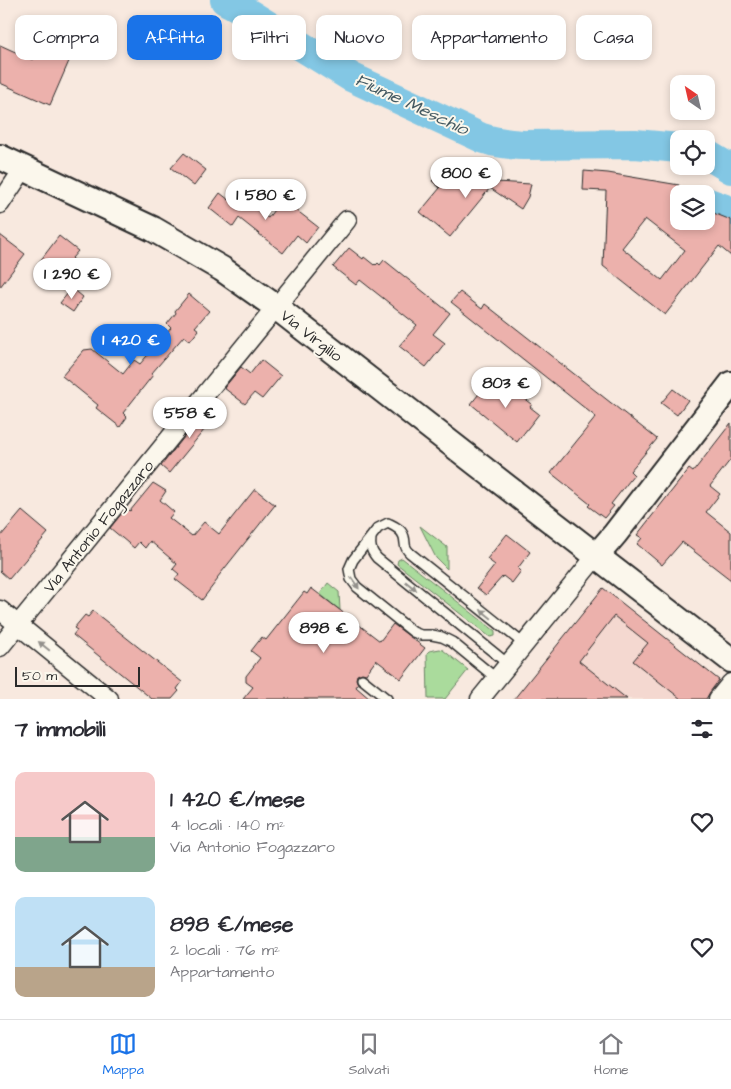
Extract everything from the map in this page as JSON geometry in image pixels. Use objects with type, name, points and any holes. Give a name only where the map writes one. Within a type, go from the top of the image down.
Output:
[{"type":"main road","name":"Via Virgilio","points":[[0,157],[153,229],[222,269],[276,307],[731,660]]},
{"type":"main road","points":[[597,555],[731,384]]},
{"type":"street","points":[[0,204],[24,168]]},
{"type":"street","name":"Via Antonio Fogazzaro","points":[[0,647],[347,220]]},
{"type":"street","points":[[480,699],[597,555]]},
{"type":"street","points":[[0,610],[109,699]]},
{"type":"street","points":[[718,699],[731,683]]},
{"type":"lane","points":[[497,678],[452,642],[442,637],[413,632],[357,588],[351,579],[350,569],[353,560],[370,538],[378,528],[388,523],[398,527],[404,536],[406,549],[410,553],[524,644]]},
{"type":"lane","points":[[370,538],[370,547],[377,558],[508,664]]},
{"type":"lane","points":[[362,679],[387,699]]},
{"type":"shaded area","points":[[603,588],[720,681],[706,699],[514,699]]},
{"type":"green space","points":[[420,526],[447,547],[447,569],[436,558]]},
{"type":"green space","points":[[402,558],[495,631],[495,636],[490,637],[397,564],[398,560]]},
{"type":"green space","points":[[328,583],[339,592],[340,610],[320,594]]},
{"type":"green space","points":[[440,649],[468,670],[445,699],[428,699],[427,653]]},
{"type":"building","points":[[0,45],[15,52],[15,60],[69,60],[50,105],[0,83]]},
{"type":"building","points":[[184,153],[206,170],[194,186],[171,168]]},
{"type":"building","points":[[584,171],[608,173],[679,185],[670,185],[670,230],[715,230],[715,214],[731,220],[731,256],[719,246],[665,315],[603,266],[606,191],[583,190]],"holes":[[[645,219],[685,250],[662,280],[622,248]]]},
{"type":"building","points":[[440,172],[495,182],[531,184],[528,197],[521,209],[490,188],[450,237],[420,212],[440,188],[432,181]]},
{"type":"building","points":[[220,193],[229,200],[235,193],[268,218],[282,199],[318,227],[306,243],[297,235],[283,253],[239,218],[233,227],[209,208]]},
{"type":"building","points":[[0,235],[25,254],[0,287]]},
{"type":"building","points":[[59,236],[78,251],[72,258],[74,260],[60,282],[37,265]]},
{"type":"building","points":[[349,248],[374,265],[378,263],[380,265],[384,260],[450,313],[433,334],[445,343],[426,367],[399,346],[417,325],[360,280],[356,285],[333,267]]},
{"type":"building","points":[[72,288],[83,297],[73,312],[60,303]]},
{"type":"building","points":[[460,292],[482,309],[485,304],[657,439],[630,471],[634,475],[611,504],[614,506],[604,518],[588,506],[590,504],[551,473],[596,417],[451,302]]},
{"type":"building","points":[[189,294],[209,311],[195,327],[199,330],[190,341],[184,336],[151,374],[153,375],[123,413],[127,417],[120,427],[96,408],[98,405],[62,376],[84,350],[92,349],[123,374],[134,360],[140,364],[171,328],[167,324]]},
{"type":"building","points":[[261,360],[281,376],[262,399],[254,393],[245,404],[224,388],[241,367],[250,374]]},
{"type":"building","points":[[492,377],[503,386],[505,383],[532,404],[530,407],[539,414],[517,442],[471,404]]},
{"type":"building","points":[[673,389],[688,400],[677,415],[661,403]]},
{"type":"building","points":[[209,406],[218,413],[169,473],[161,466]]},
{"type":"building","points":[[731,423],[731,459],[710,486],[720,494],[706,512],[731,532],[731,580],[682,542],[662,565],[637,544],[642,538],[637,535],[689,469],[693,472]]},
{"type":"building","points":[[153,483],[166,491],[160,500],[174,512],[169,518],[192,536],[204,522],[219,534],[255,489],[275,505],[217,578],[202,600],[175,579],[179,574],[173,569],[177,564],[150,541],[145,548],[139,542],[134,548],[110,528],[126,508],[130,511]]},
{"type":"building","points":[[22,511],[48,533],[9,579],[0,571],[0,537]]},
{"type":"building","points":[[507,534],[530,552],[518,568],[521,571],[512,583],[503,576],[486,595],[477,588],[495,565],[487,559]]},
{"type":"building","points":[[311,588],[380,641],[393,624],[425,648],[401,679],[376,660],[366,674],[357,675],[358,684],[356,687],[370,699],[243,699],[253,687],[246,682],[246,676],[260,658],[251,651],[262,637],[266,640],[304,592],[307,594]]},
{"type":"building","points":[[603,588],[719,680],[706,699],[681,699],[633,661],[648,643],[614,616],[579,661],[627,699],[514,699]]},
{"type":"building","points":[[93,611],[182,682],[177,689],[179,691],[172,699],[152,699],[73,635],[77,630],[74,628],[85,615],[88,617]]},
{"type":"waterway","name":"Fiume Meschio","points":[[225,0],[351,77],[487,140],[523,145],[635,144],[670,147]]},
{"type":"waterway","name":"Fiume Meschio","points":[[715,159],[731,169]]},
{"type":"waterway","points":[[715,205],[731,211]]}]
